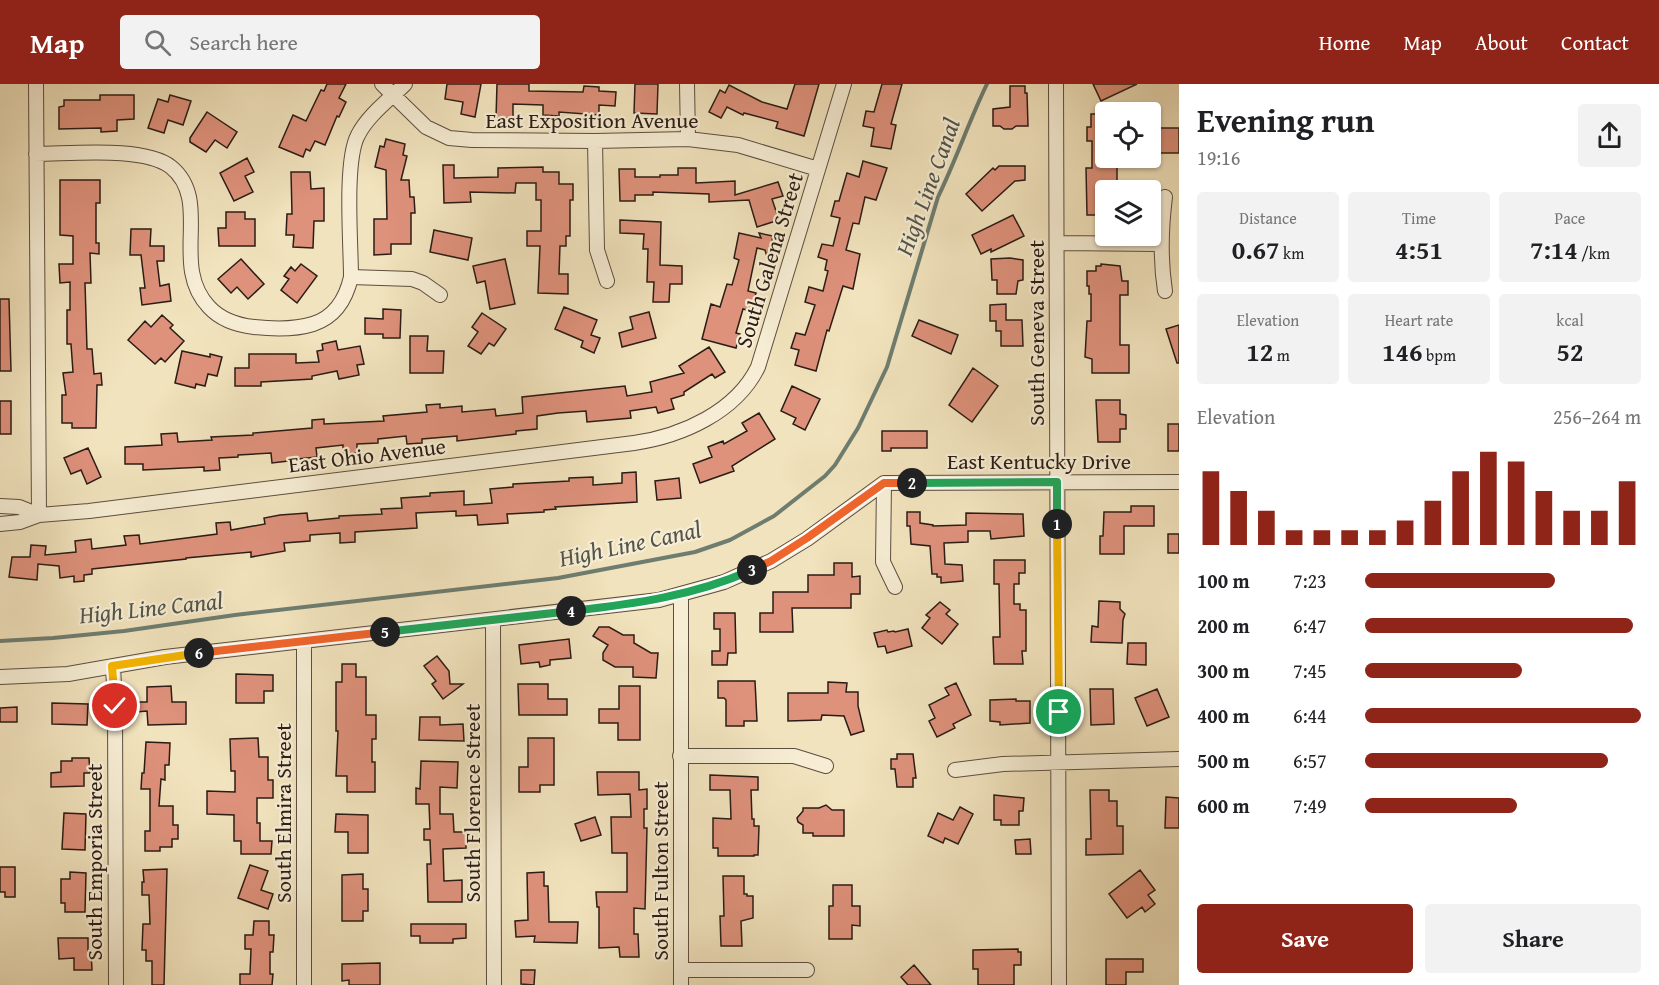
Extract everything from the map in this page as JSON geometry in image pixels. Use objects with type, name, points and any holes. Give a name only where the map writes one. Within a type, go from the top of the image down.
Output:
[{"type":"street","points":[[36,84],[39,515]]},
{"type":"street","name":"East Exposition Avenue","points":[[382,84],[426,127],[449,138],[595,141],[688,139],[738,145],[818,169]]},
{"type":"street","points":[[36,154],[143,155],[163,161],[183,180],[190,198],[190,267],[203,301],[226,321],[269,328],[303,327],[319,322],[328,316],[345,296],[351,277],[352,153],[361,130],[405,84]]},
{"type":"street","points":[[687,84],[688,139]]},
{"type":"street","name":"South Galena Street","points":[[698,423],[740,395],[754,376],[767,341],[844,84]]},
{"type":"street","name":"South Geneva Street","points":[[1056,84],[1059,985]]},
{"type":"street","points":[[595,141],[597,250],[607,281]]},
{"type":"street","points":[[1165,197],[1161,244],[1162,273],[1166,291]]},
{"type":"street","points":[[1057,243],[1095,243]]},
{"type":"street","points":[[351,277],[418,280],[440,295]]},
{"type":"street","name":"East Ohio Avenue","points":[[0,524],[20,522],[39,515],[89,511],[634,443],[670,436],[698,423]]},
{"type":"street","name":"East Kentucky Drive","points":[[884,483],[1179,482]]},
{"type":"street","points":[[884,483],[883,562],[895,587]]},
{"type":"street","points":[[0,677],[64,675],[112,666],[304,640],[642,603],[681,595],[724,582],[771,561],[884,483]]},
{"type":"street","name":"East Ohio Avenue","points":[[0,506],[24,508],[39,515]]},
{"type":"street","name":"South Fulton Street","points":[[681,595],[681,985]]},
{"type":"street","name":"South Florence Street","points":[[493,620],[494,985]]},
{"type":"street","name":"South Elmira Street","points":[[304,640],[304,985]]},
{"type":"street","name":"South Emporia Street","points":[[112,666],[115,706],[116,985]]},
{"type":"street","name":"South Fulton Street","points":[[680,756],[794,756],[826,766]]},
{"type":"street","points":[[955,770],[1003,764],[1179,759]]},
{"type":"street","points":[[681,970],[807,970]]},
{"type":"building","points":[[327,84],[346,84],[339,98],[346,102],[339,117],[337,116],[325,145],[315,141],[310,151],[306,149],[303,157],[279,147],[293,115],[306,121],[321,90],[324,91]]},
{"type":"building","points":[[447,84],[481,84],[475,117],[461,114],[463,102],[445,99]]},
{"type":"building","points":[[497,84],[529,84],[529,91],[583,92],[584,86],[599,87],[599,91],[616,92],[615,106],[599,105],[599,115],[559,112],[559,116],[543,115],[543,105],[513,104],[513,118],[496,118]]},
{"type":"building","points":[[635,84],[658,84],[657,114],[634,113]]},
{"type":"building","points":[[795,84],[819,84],[804,136],[776,128],[778,122],[744,113],[743,115],[727,107],[721,118],[709,112],[720,90],[725,93],[729,85],[762,102],[787,109]]},
{"type":"building","points":[[882,84],[902,84],[891,124],[896,125],[891,149],[871,146],[874,128],[863,126],[866,111],[874,112]]},
{"type":"building","points":[[1093,84],[1137,84],[1101,101]]},
{"type":"building","points":[[1010,86],[1025,86],[1028,126],[1004,129],[1000,126],[993,126],[993,109],[1010,107]]},
{"type":"building","points":[[100,95],[134,95],[134,119],[117,120],[117,131],[101,132],[101,128],[59,129],[59,107],[64,106],[64,100],[100,100]]},
{"type":"building","points":[[170,95],[191,101],[183,125],[168,120],[164,133],[148,128],[158,99],[168,102]]},
{"type":"building","points":[[207,112],[237,132],[227,148],[215,140],[206,152],[190,142],[190,138]]},
{"type":"building","points":[[1091,114],[1095,114],[1095,168],[1117,168],[1117,180],[1095,180],[1095,215],[1087,215],[1086,168],[1092,168],[1092,141],[1087,141],[1087,127],[1091,127]]},
{"type":"building","points":[[1161,128],[1179,128],[1179,153],[1161,153]]},
{"type":"building","points":[[386,139],[405,144],[403,155],[407,156],[401,180],[409,180],[410,197],[414,197],[415,213],[411,213],[411,244],[391,244],[391,254],[374,255],[374,219],[387,219],[386,170],[375,167],[380,146],[384,147]]},
{"type":"building","points":[[247,158],[254,172],[245,176],[253,192],[234,201],[220,173]]},
{"type":"building","points":[[863,161],[887,168],[876,200],[865,197],[859,224],[853,223],[846,250],[860,254],[853,289],[843,286],[829,331],[827,330],[816,371],[795,365],[799,350],[791,348],[796,333],[805,335],[815,305],[805,302],[809,287],[823,291],[828,271],[825,270],[827,260],[818,257],[822,244],[833,246],[840,218],[831,216],[835,201],[839,201],[847,173],[859,177]]},
{"type":"building","points":[[443,165],[454,165],[454,178],[498,177],[498,168],[543,167],[543,172],[559,172],[559,184],[573,184],[573,200],[570,200],[570,236],[566,236],[566,246],[560,246],[559,274],[568,274],[568,294],[538,293],[540,246],[527,246],[527,231],[541,231],[541,200],[536,200],[536,183],[516,183],[515,193],[470,192],[471,202],[444,203]]},
{"type":"building","points":[[999,166],[1025,166],[1025,180],[1015,181],[982,211],[966,194],[993,168],[995,170]]},
{"type":"building","points":[[678,168],[696,168],[696,183],[735,181],[735,195],[778,182],[783,196],[772,199],[779,220],[757,227],[749,200],[709,202],[709,194],[653,192],[653,195],[635,195],[635,201],[620,201],[619,169],[635,169],[635,177],[660,177],[660,175],[678,175]]},
{"type":"building","points":[[291,172],[310,172],[311,189],[324,188],[324,221],[314,221],[313,248],[293,247],[294,235],[286,235],[287,214],[292,214]]},
{"type":"building","points":[[60,180],[100,180],[100,203],[96,203],[96,243],[99,243],[99,254],[90,253],[91,283],[85,283],[87,349],[92,349],[94,374],[101,373],[102,385],[97,385],[96,428],[72,428],[72,423],[62,423],[62,395],[66,395],[63,373],[73,372],[71,344],[67,344],[70,282],[60,283],[59,264],[73,264],[73,236],[60,235]]},
{"type":"building","points":[[226,212],[245,212],[245,219],[255,219],[255,246],[219,246],[218,228],[226,228]]},
{"type":"building","points":[[1013,215],[1024,236],[991,252],[991,249],[981,254],[972,235]]},
{"type":"building","points":[[620,220],[661,222],[660,265],[682,266],[682,284],[670,284],[669,302],[653,302],[654,282],[647,282],[648,249],[643,249],[644,234],[620,233]]},
{"type":"building","points":[[131,229],[151,229],[150,246],[164,246],[164,261],[157,261],[160,286],[169,284],[171,301],[142,305],[140,288],[145,288],[141,255],[130,255]]},
{"type":"building","points":[[434,230],[472,238],[468,260],[430,252]]},
{"type":"building","points":[[739,233],[761,238],[759,233],[773,236],[768,260],[765,250],[757,248],[748,291],[756,293],[751,311],[743,309],[736,333],[740,334],[736,348],[702,339],[711,304],[720,307],[727,284],[732,285],[739,260],[734,258]]},
{"type":"building","points":[[241,259],[264,284],[248,299],[237,287],[231,293],[218,279]]},
{"type":"building","points":[[505,259],[515,304],[490,309],[485,281],[477,283],[473,266]]},
{"type":"building","points":[[991,259],[1023,260],[1023,280],[1018,281],[1016,294],[997,294],[997,280],[992,280]]},
{"type":"building","points":[[301,264],[317,276],[297,303],[281,290],[289,279],[284,276],[291,267],[295,271]]},
{"type":"building","points":[[1101,264],[1120,266],[1122,281],[1128,281],[1128,295],[1120,295],[1120,345],[1129,345],[1129,373],[1092,373],[1092,359],[1085,357],[1087,321],[1091,321],[1091,294],[1087,286],[1087,271],[1096,271],[1096,266],[1101,266]]},
{"type":"building","points":[[0,299],[9,299],[11,371],[0,371]]},
{"type":"building","points":[[1006,304],[1006,320],[1022,320],[1023,346],[1001,346],[1001,331],[996,331],[996,321],[990,321],[990,305]]},
{"type":"building","points":[[564,307],[597,320],[591,335],[600,338],[594,353],[581,347],[583,341],[555,329]]},
{"type":"building","points":[[383,309],[401,310],[400,338],[383,338],[383,334],[365,334],[365,318],[383,319]]},
{"type":"building","points":[[649,312],[656,338],[622,347],[619,333],[633,329],[630,317]]},
{"type":"building","points":[[482,313],[506,329],[494,346],[489,343],[481,354],[468,346],[478,332],[472,327]]},
{"type":"building","points":[[162,315],[173,325],[170,328],[184,341],[165,362],[161,358],[155,364],[128,340],[145,321],[151,327]]},
{"type":"building","points":[[919,320],[958,335],[951,354],[912,336]]},
{"type":"building","points":[[1179,325],[1179,363],[1177,363],[1166,329]]},
{"type":"building","points":[[410,336],[428,336],[427,351],[444,351],[443,373],[410,373]]},
{"type":"building","points":[[336,341],[338,350],[360,346],[364,364],[357,365],[359,375],[339,379],[337,371],[312,376],[312,379],[261,382],[261,386],[235,386],[235,368],[249,368],[249,354],[296,354],[296,363],[319,362],[317,351],[323,350],[322,344]]},
{"type":"building","points":[[709,347],[725,372],[715,378],[712,374],[684,392],[684,395],[671,399],[674,409],[658,413],[656,407],[630,411],[631,418],[587,422],[586,411],[558,413],[537,416],[537,429],[516,431],[516,434],[457,441],[457,436],[422,439],[422,443],[407,444],[406,436],[378,439],[378,443],[357,444],[357,453],[343,454],[343,445],[316,448],[317,457],[272,463],[271,453],[238,455],[238,457],[219,458],[220,470],[204,471],[204,467],[143,470],[143,464],[125,464],[125,447],[162,445],[161,434],[177,433],[178,442],[212,440],[211,437],[312,428],[312,420],[324,419],[324,424],[384,421],[383,416],[427,412],[426,405],[440,404],[440,408],[462,406],[462,412],[495,409],[496,416],[523,413],[522,397],[625,386],[627,396],[652,392],[650,382],[684,373],[679,366]]},
{"type":"building","points":[[182,351],[222,357],[217,376],[208,374],[205,386],[196,384],[195,388],[175,383]]},
{"type":"building","points":[[973,368],[998,386],[972,422],[949,405]]},
{"type":"building","points":[[792,386],[820,399],[805,430],[793,424],[796,418],[781,411]]},
{"type":"building","points":[[1096,400],[1120,400],[1120,414],[1126,415],[1126,429],[1120,429],[1120,442],[1098,442]]},
{"type":"building","points":[[0,401],[11,401],[11,434],[0,434]]},
{"type":"building","points":[[759,413],[775,439],[732,466],[734,471],[700,483],[693,464],[712,457],[708,447],[723,441],[724,444],[747,431],[742,423]]},
{"type":"building","points":[[1168,424],[1179,424],[1179,451],[1168,451]]},
{"type":"building","points":[[882,431],[927,431],[927,448],[891,448],[891,451],[882,451]]},
{"type":"building","points":[[88,448],[101,477],[87,484],[81,470],[71,474],[64,458]]},
{"type":"building","points":[[636,472],[637,502],[555,507],[556,509],[544,510],[544,512],[507,514],[508,523],[478,525],[477,515],[456,516],[456,511],[416,513],[417,528],[355,532],[355,542],[340,543],[340,533],[310,535],[310,541],[284,543],[285,551],[251,557],[251,552],[92,569],[92,574],[84,575],[84,581],[74,582],[74,576],[60,578],[59,566],[38,564],[37,580],[9,577],[12,557],[30,557],[31,545],[46,546],[45,555],[76,552],[75,541],[91,539],[92,549],[126,545],[124,536],[139,535],[140,544],[217,534],[216,523],[230,522],[231,530],[265,524],[264,518],[280,515],[307,513],[308,521],[339,518],[339,516],[382,514],[381,509],[402,508],[401,498],[430,496],[430,493],[464,491],[464,505],[492,503],[490,489],[513,487],[513,484],[569,481],[569,478],[593,477],[593,485],[622,483],[622,473]]},
{"type":"building","points":[[679,478],[681,498],[657,500],[655,481]]},
{"type":"building","points":[[1131,506],[1154,506],[1154,526],[1124,526],[1124,554],[1100,554],[1104,512],[1131,512]]},
{"type":"building","points":[[907,512],[920,512],[920,523],[933,526],[966,525],[966,513],[1023,514],[1024,536],[991,539],[990,531],[968,531],[968,542],[944,543],[945,564],[962,565],[963,581],[941,583],[941,577],[932,574],[930,546],[911,544]]},
{"type":"building","points":[[1168,534],[1179,534],[1179,553],[1168,553]]},
{"type":"building","points":[[994,560],[1025,560],[1025,573],[1019,573],[1019,584],[1014,584],[1014,604],[1020,604],[1020,610],[1026,610],[1026,651],[1022,651],[1023,664],[994,664],[993,637],[1000,637],[999,584],[994,584]]},
{"type":"building","points":[[834,563],[852,563],[852,577],[860,576],[860,594],[851,594],[851,608],[792,608],[793,632],[760,632],[760,613],[773,613],[773,592],[808,592],[808,575],[834,575]]},
{"type":"building","points":[[1099,601],[1120,602],[1120,609],[1125,614],[1122,643],[1091,642],[1092,626],[1098,627]]},
{"type":"building","points":[[940,602],[950,610],[946,614],[958,624],[942,644],[922,628],[930,618],[926,615]]},
{"type":"building","points":[[714,613],[735,613],[736,653],[728,653],[727,665],[712,665],[712,651],[720,651],[720,629],[714,629]]},
{"type":"building","points":[[599,627],[609,627],[623,635],[634,635],[634,643],[651,653],[658,653],[656,678],[633,677],[633,667],[615,667],[603,660],[603,653],[608,645],[593,636]]},
{"type":"building","points":[[908,629],[912,646],[887,653],[885,646],[878,647],[874,633]]},
{"type":"building","points":[[569,639],[571,658],[550,660],[550,665],[540,667],[539,662],[521,664],[519,645]]},
{"type":"building","points":[[1128,643],[1146,643],[1146,665],[1127,664]]},
{"type":"building","points":[[437,656],[449,671],[450,684],[463,684],[443,699],[432,684],[436,681],[424,666]]},
{"type":"building","points":[[342,664],[356,664],[356,677],[366,677],[366,715],[376,715],[376,739],[372,739],[375,792],[347,792],[347,776],[336,776],[338,731],[336,731],[336,682],[342,682]]},
{"type":"building","points":[[236,674],[273,675],[273,691],[264,691],[264,703],[236,703]]},
{"type":"building","points":[[718,681],[755,681],[757,721],[744,721],[744,726],[726,726],[726,700],[718,698]]},
{"type":"building","points":[[828,682],[847,683],[846,692],[858,692],[858,706],[864,731],[851,735],[844,716],[822,715],[821,720],[788,721],[788,693],[828,693]]},
{"type":"building","points":[[956,683],[971,715],[953,724],[955,728],[937,737],[929,721],[935,718],[929,705],[949,695],[945,688]]},
{"type":"building","points":[[518,684],[548,684],[548,699],[567,699],[567,715],[519,715]]},
{"type":"building","points":[[171,686],[172,702],[186,702],[186,724],[148,725],[147,711],[136,712],[136,702],[147,702],[147,687]]},
{"type":"building","points":[[619,686],[640,686],[640,740],[618,740],[618,723],[599,723],[599,709],[619,709]]},
{"type":"building","points":[[1090,689],[1113,689],[1114,724],[1091,725]]},
{"type":"building","points":[[1157,689],[1169,717],[1147,726],[1135,698]]},
{"type":"building","points":[[1016,699],[1016,701],[1030,701],[1030,723],[1000,725],[1000,722],[990,721],[990,700]]},
{"type":"building","points":[[52,703],[88,704],[87,725],[52,724]]},
{"type":"building","points":[[17,707],[17,722],[0,722],[0,708]]},
{"type":"building","points":[[420,717],[440,717],[440,725],[463,724],[464,741],[419,740]]},
{"type":"building","points":[[258,738],[259,757],[268,757],[268,780],[273,780],[273,798],[257,798],[257,823],[260,823],[260,841],[272,841],[271,854],[241,854],[241,841],[234,841],[234,815],[207,814],[207,791],[235,792],[235,771],[231,771],[230,739]]},
{"type":"building","points":[[528,738],[554,738],[554,785],[540,785],[540,792],[519,792],[519,767],[528,767]]},
{"type":"building","points":[[146,742],[170,743],[169,765],[165,765],[165,780],[161,779],[159,806],[173,806],[173,825],[178,825],[178,839],[172,839],[172,847],[160,847],[160,851],[145,851],[145,831],[150,831],[150,789],[141,789]]},
{"type":"building","points":[[897,754],[913,754],[916,778],[913,778],[913,787],[897,787],[895,769],[891,769],[891,759],[897,759]]},
{"type":"building","points":[[72,758],[89,758],[90,773],[84,773],[84,786],[51,787],[51,773],[61,772],[61,761],[72,761]]},
{"type":"building","points":[[421,761],[458,762],[457,788],[440,787],[440,814],[453,814],[454,832],[466,832],[466,848],[443,849],[444,881],[462,880],[462,902],[428,902],[427,864],[431,864],[430,840],[424,840],[424,829],[430,829],[429,804],[416,804],[416,788],[420,789]]},
{"type":"building","points":[[597,772],[639,772],[639,790],[647,789],[647,809],[644,809],[644,828],[647,828],[645,909],[634,908],[634,934],[638,934],[639,957],[620,957],[619,947],[599,948],[599,907],[597,907],[596,892],[627,892],[627,853],[612,853],[611,817],[631,817],[630,794],[598,795]]},
{"type":"building","points":[[710,775],[758,777],[758,790],[751,790],[752,819],[754,819],[754,826],[759,826],[758,855],[718,856],[718,848],[713,848],[713,818],[731,819],[730,790],[710,790]]},
{"type":"building","points":[[1090,790],[1109,790],[1109,801],[1117,801],[1117,826],[1123,826],[1123,854],[1086,855],[1086,839],[1091,839]]},
{"type":"building","points":[[994,795],[1024,798],[1023,811],[1019,811],[1019,825],[1001,825],[1001,820],[994,820]]},
{"type":"building","points":[[1166,797],[1179,798],[1179,828],[1165,828]]},
{"type":"building","points":[[826,805],[832,810],[844,810],[844,836],[813,836],[813,833],[803,833],[803,825],[798,822],[797,818],[803,808],[819,808]]},
{"type":"building","points":[[960,807],[973,814],[958,844],[945,838],[943,843],[928,836],[938,813],[953,820]]},
{"type":"building","points":[[64,813],[86,814],[85,850],[62,849]]},
{"type":"building","points":[[336,814],[368,815],[368,853],[348,853],[348,832],[335,832]]},
{"type":"building","points":[[595,817],[601,835],[581,841],[575,824]]},
{"type":"building","points":[[1030,839],[1031,854],[1016,854],[1015,840]]},
{"type":"building","points":[[250,865],[268,871],[261,890],[273,894],[268,909],[238,898]]},
{"type":"building","points":[[0,867],[15,867],[15,897],[5,897],[5,892],[0,892]]},
{"type":"building","points":[[167,869],[164,985],[152,985],[152,961],[146,961],[146,950],[142,950],[143,924],[150,924],[149,895],[142,895],[143,870]]},
{"type":"building","points":[[1140,870],[1155,890],[1148,895],[1155,904],[1145,912],[1142,907],[1127,918],[1109,894]]},
{"type":"building","points":[[70,872],[86,873],[85,912],[65,912],[65,903],[61,903],[61,879],[70,879]]},
{"type":"building","points":[[544,872],[544,886],[548,886],[549,922],[578,922],[577,943],[534,942],[535,936],[516,937],[515,921],[528,920],[527,873]]},
{"type":"building","points":[[363,874],[363,889],[368,889],[368,911],[363,911],[363,921],[342,921],[342,875]]},
{"type":"building","points":[[723,876],[744,876],[744,894],[753,896],[753,918],[741,921],[742,946],[721,946],[720,916],[724,916]]},
{"type":"building","points":[[833,885],[852,885],[852,906],[860,906],[860,926],[852,925],[852,939],[829,939],[829,906],[833,906]]},
{"type":"building","points":[[254,921],[269,921],[269,935],[274,935],[273,952],[270,952],[272,985],[240,985],[240,974],[250,974],[251,949],[245,949],[245,935],[253,935]]},
{"type":"building","points":[[411,924],[466,924],[466,938],[453,939],[453,943],[420,943],[420,936],[411,936]]},
{"type":"building","points":[[58,938],[88,938],[92,970],[74,970],[74,958],[59,959]]},
{"type":"building","points":[[1018,949],[1018,952],[1021,952],[1021,965],[1014,965],[1014,985],[978,985],[978,969],[973,969],[973,950]]},
{"type":"building","points":[[1106,959],[1143,959],[1143,972],[1126,972],[1126,985],[1106,985]]},
{"type":"building","points":[[380,963],[380,985],[349,985],[349,980],[342,981],[342,964]]},
{"type":"building","points":[[914,965],[931,985],[908,985],[901,977]]},
{"type":"building","points":[[521,970],[535,970],[534,985],[521,984]]},
{"type":"waterway","name":"High Line Canal","points":[[0,641],[124,631],[235,615],[558,578],[695,552],[730,540],[774,516],[825,476],[835,465],[858,428],[887,367],[938,197],[987,84]]},
{"type":"route","points":[[115,706],[112,666],[165,657],[304,640],[659,600],[724,582],[771,561],[884,483],[1057,482],[1059,712]]}]
